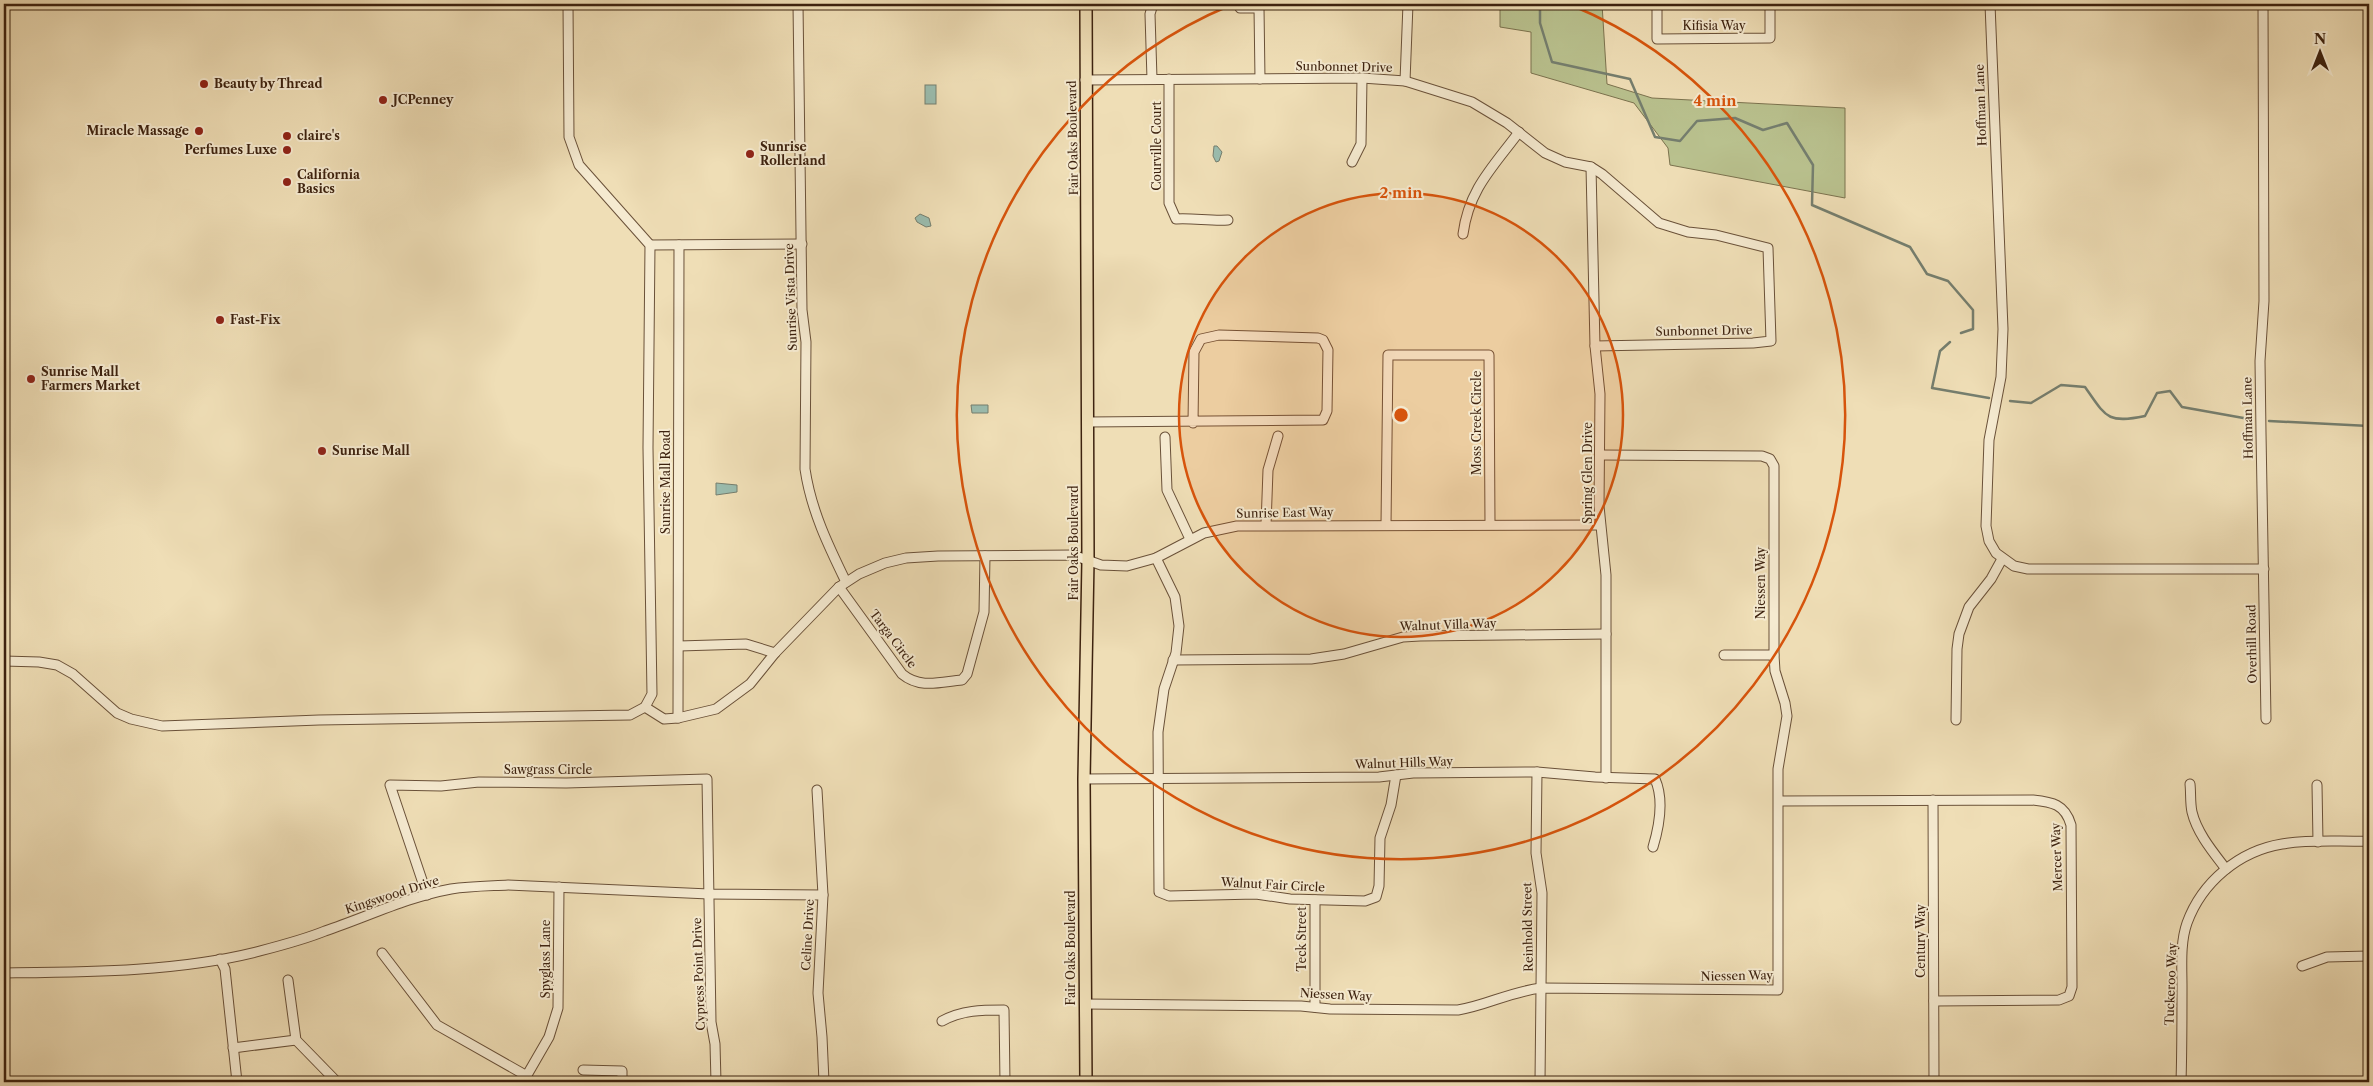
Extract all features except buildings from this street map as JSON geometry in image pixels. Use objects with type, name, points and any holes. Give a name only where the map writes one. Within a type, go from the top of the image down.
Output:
[{"type":"main road","name":"Fair Oaks Boulevard","points":[[1086,4],[1088,560],[1084,779],[1086,1082]]},
{"type":"street","points":[[4,661],[39,662],[57,665],[73,674],[117,712],[131,718],[162,726],[319,720],[630,716],[645,707],[652,694],[648,448],[650,246],[579,165],[573,151],[569,137],[568,4]]},
{"type":"street","name":"Sunrise Vista Drive","points":[[798,4],[802,310],[806,342],[805,469],[818,524],[843,585]]},
{"type":"street","points":[[1152,79],[1150,14],[1153,4]]},
{"type":"street","points":[[1405,81],[1408,4]]},
{"type":"street","name":"Kifisia Way","points":[[1657,4],[1657,39],[1770,38],[1770,4]]},
{"type":"street","name":"Hoffman Lane","points":[[1990,4],[2003,329],[2001,378],[1989,440],[1986,526],[1989,541],[2002,558]]},
{"type":"street","name":"Hoffman Lane","points":[[2263,4],[2264,301],[2260,379],[2264,568]]},
{"type":"street","points":[[1240,8],[1259,8],[1260,79]]},
{"type":"street","points":[[1352,162],[1361,144],[1362,78]]},
{"type":"street","name":"Sunbonnet Drive","points":[[1085,80],[1362,78],[1405,81],[1472,102],[1519,132],[1553,157],[1591,167],[1602,174],[1659,223],[1688,232],[1716,234],[1768,248],[1771,341],[1595,346]]},
{"type":"street","name":"Courville Court","points":[[1170,80],[1170,203],[1176,219],[1228,220]]},
{"type":"street","points":[[1463,234],[1466,213],[1472,196],[1519,132]]},
{"type":"street","name":"Spring Glen Drive","points":[[1591,167],[1595,346],[1600,394],[1600,525],[1606,575],[1606,778]]},
{"type":"street","points":[[650,246],[802,244]]},
{"type":"street","name":"Sunrise Mall Road","points":[[678,718],[679,245]]},
{"type":"street","points":[[1087,422],[1193,423],[1323,420],[1327,411],[1328,350],[1326,344],[1318,338],[1219,335],[1201,339],[1197,343],[1194,352],[1193,423]]},
{"type":"street","name":"Moss Creek Circle","points":[[1386,524],[1388,355],[1490,354],[1490,524]]},
{"type":"street","points":[[1266,525],[1268,470],[1278,436]]},
{"type":"street","points":[[1165,437],[1167,490],[1190,539]]},
{"type":"street","name":"Niessen Way","points":[[1085,1004],[1458,1010],[1472,1008],[1508,994],[1541,988],[1778,990],[1778,769],[1787,716],[1775,671],[1774,655],[1774,466],[1770,459],[1762,456],[1600,455]]},
{"type":"street","name":"Sunrise East Way","points":[[645,707],[659,718],[678,718],[716,708],[750,684],[775,653],[843,585],[872,568],[906,558],[1073,555],[1101,566],[1114,567],[1140,564],[1156,558],[1190,539],[1220,529],[1266,525],[1600,525]]},
{"type":"street","name":"Targa Circle","points":[[843,585],[902,674],[910,681],[918,684],[962,680],[967,674],[984,612],[985,556]]},
{"type":"street","points":[[1156,558],[1175,597],[1178,610],[1179,640],[1160,710],[1158,732],[1160,778]]},
{"type":"street","points":[[1956,720],[1957,649],[1963,620],[1972,602],[1991,579],[2002,558],[2014,566],[2028,569],[2264,568]]},
{"type":"street","name":"Overhill Road","points":[[2264,568],[2266,720]]},
{"type":"street","name":"Walnut Villa Way","points":[[1173,660],[1311,659],[1344,654],[1403,637],[1606,634]]},
{"type":"street","points":[[679,646],[746,644],[775,653]]},
{"type":"street","points":[[1724,655],[1774,655]]},
{"type":"street","name":"Walnut Hills Way","points":[[1084,779],[1379,777],[1537,772],[1606,778],[1655,779],[1658,787],[1659,825],[1653,847]]},
{"type":"street","name":"Reinhold Street","points":[[1537,772],[1536,853],[1542,893],[1540,1082]]},
{"type":"street","name":"Walnut Fair Circle","points":[[1160,778],[1159,892],[1169,896],[1256,894],[1290,899],[1365,901],[1376,897],[1379,886],[1380,838],[1391,805],[1396,775]]},
{"type":"street","name":"Sawgrass Circle","points":[[427,895],[390,785],[441,786],[479,782],[566,783],[706,779],[709,894]]},
{"type":"street","points":[[2190,784],[2192,811],[2197,826],[2226,869]]},
{"type":"street","points":[[2317,785],[2318,842]]},
{"type":"street","name":"Celine Drive","points":[[817,790],[823,895],[818,993],[824,1082]]},
{"type":"street","name":"Century Way","points":[[1933,800],[1934,1082]]},
{"type":"street","name":"Mercer Way","points":[[1779,801],[2033,800],[2053,802],[2068,815],[2071,825],[2072,987],[2069,996],[2059,1000],[1934,1001]]},
{"type":"street","name":"Tuckeroo Way","points":[[2181,1082],[2182,949],[2187,923],[2202,895],[2219,874],[2257,850],[2282,844],[2369,842]]},
{"type":"street","name":"Kingswood Drive","points":[[4,974],[167,967],[220,959],[256,952],[323,932],[427,895],[451,889],[480,886],[709,894],[823,895]]},
{"type":"street","name":"Spyglass Lane","points":[[525,1079],[549,1037],[558,1008],[559,888]]},
{"type":"street","name":"Cypress Point Drive","points":[[709,894],[710,1022],[715,1044],[716,1082]]},
{"type":"street","name":"Teck Street","points":[[1315,900],[1315,1007]]},
{"type":"street","points":[[382,953],[437,1025],[525,1079]]},
{"type":"street","points":[[2302,966],[2327,957],[2369,956]]},
{"type":"street","points":[[220,959],[225,969],[237,1082]]},
{"type":"street","points":[[288,980],[296,1040],[337,1082]]},
{"type":"street","points":[[942,1021],[973,1010],[1004,1010],[1005,1082]]},
{"type":"street","points":[[233,1048],[296,1040]]},
{"type":"street","points":[[583,1070],[622,1071],[622,1082]]},
{"type":"green space","points":[[1500,4],[1602,4],[1607,84],[1652,98],[1845,108],[1845,198],[1670,165],[1668,148],[1634,103],[1531,73],[1531,32],[1500,27]]},
{"type":"shaded area","points":[[925,85],[936,85],[936,104],[925,104]]},
{"type":"shaded area","points":[[1214,146],[1217,146],[1222,152],[1219,161],[1216,162],[1213,156]]},
{"type":"shaded area","points":[[920,214],[929,218],[931,226],[926,227],[917,222],[915,218]]},
{"type":"shaded area","points":[[971,405],[988,405],[988,413],[972,413]]},
{"type":"shaded area","points":[[716,483],[737,485],[737,492],[716,495]]},
{"type":"waterway","points":[[1540,4],[1540,23],[1552,62],[1630,79],[1655,137],[1680,141],[1697,121],[1735,118],[1763,130],[1787,123],[1813,165],[1812,205],[1910,247],[1927,274],[1948,281],[1973,310],[1973,329],[1961,333]]},
{"type":"waterway","points":[[1950,342],[1940,351],[1932,388],[1989,398]]},
{"type":"waterway","points":[[2010,401],[2031,403],[2061,385],[2085,387],[2103,411],[2109,416],[2123,419],[2145,416],[2157,393],[2170,391],[2182,407],[2249,419]]},
{"type":"waterway","points":[[2269,421],[2369,426]]},
{"type":"place","name":"Beauty by Thread","points":[[204,84]]},
{"type":"place","name":"JCPenney","points":[[383,100]]},
{"type":"place","name":"Miracle Massage","points":[[199,131]]},
{"type":"place","name":"claire's","points":[[287,136]]},
{"type":"place","name":"Perfumes Luxe","points":[[287,150]]},
{"type":"place","name":"Sunrise Rollerland","points":[[750,154]]},
{"type":"place","name":"California Basics","points":[[287,182]]},
{"type":"place","name":"Fast-Fix","points":[[220,320]]},
{"type":"place","name":"Sunrise Mall Farmers Market","points":[[31,379]]},
{"type":"place","name":"Sunrise Mall","points":[[322,451]]}]
